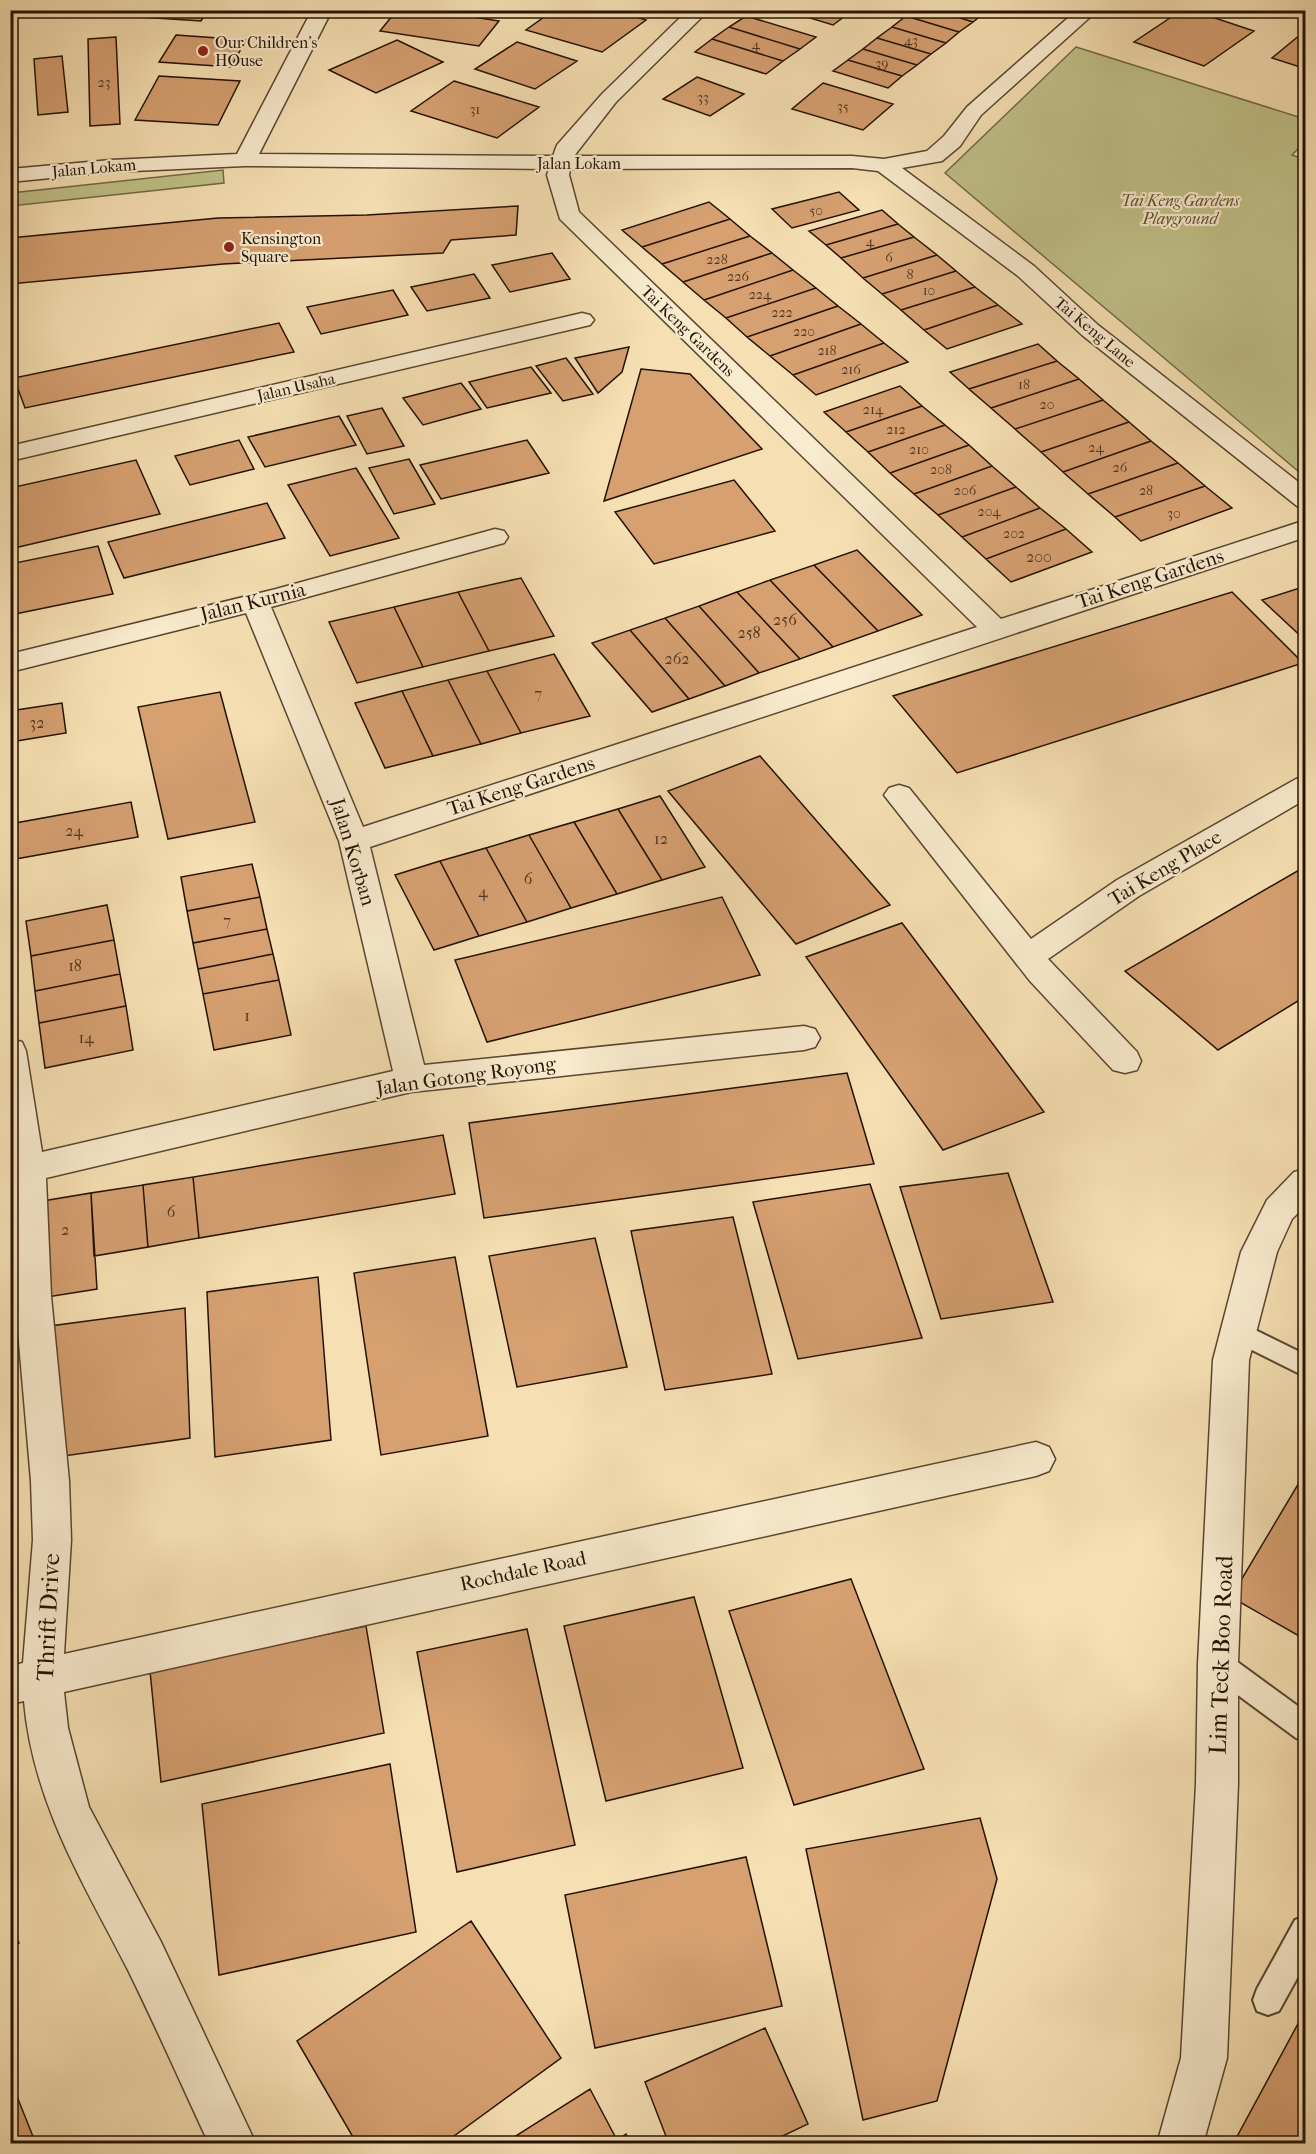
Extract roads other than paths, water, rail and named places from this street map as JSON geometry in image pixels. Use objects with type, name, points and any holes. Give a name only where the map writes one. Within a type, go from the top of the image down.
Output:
[{"type":"street","points":[[245,160],[322,10]]},
{"type":"street","points":[[560,163],[565,150],[609,98],[700,10]]},
{"type":"street","name":"Jalan Lokam","points":[[10,176],[111,166],[245,160],[560,163],[852,162],[884,165],[934,156],[952,141],[974,111],[1089,10]]},
{"type":"street","name":"Tai Keng Gardens","points":[[560,163],[558,175],[568,214],[995,629]]},
{"type":"street","name":"Tai Keng Lane","points":[[884,165],[1026,271],[1090,330],[1305,501]]},
{"type":"street","name":"Jalan Usaha","points":[[10,454],[582,320]]},
{"type":"street","name":"Tai Keng Gardens","points":[[354,841],[1305,528]]},
{"type":"street","name":"Jalan Kurnia","points":[[10,663],[495,537]]},
{"type":"street","name":"Jalan Korban","points":[[255,601],[354,841],[411,1079]]},
{"type":"street","name":"Tai Keng Place","points":[[1029,956],[1128,888],[1305,786]]},
{"type":"street","points":[[899,795],[1041,973],[1125,1061]]},
{"type":"street","name":"Jalan Gotong Royong","points":[[28,1168],[411,1079],[804,1038]]},
{"type":"street","name":"Thrift Drive","points":[[10,1051],[28,1168],[33,1296],[50,1481],[52,1540],[26,1681],[47,1728],[70,1813],[145,1959],[233,2144]]},
{"type":"street","name":"Lim Teck Boo Road","points":[[1180,2144],[1204,2058],[1217,1784],[1218,1664],[1231,1360],[1259,1252],[1279,1210],[1305,1182]]},
{"type":"street","name":"Rochdale Road","points":[[26,1681],[1036,1459]]},
{"type":"lane","points":[[1237,1331],[1305,1367]]},
{"type":"lane","points":[[1218,1664],[1305,1729]]},
{"type":"lane","points":[[1268,2000],[1305,1932]]},
{"type":"place","name":"Our Children's HOuse","points":[[203,51]]},
{"type":"place","name":"Kensington Square","points":[[229,247]]},
{"type":"park label","name":"Tai Keng Gardens Playground","points":[[1180,209]]}]
